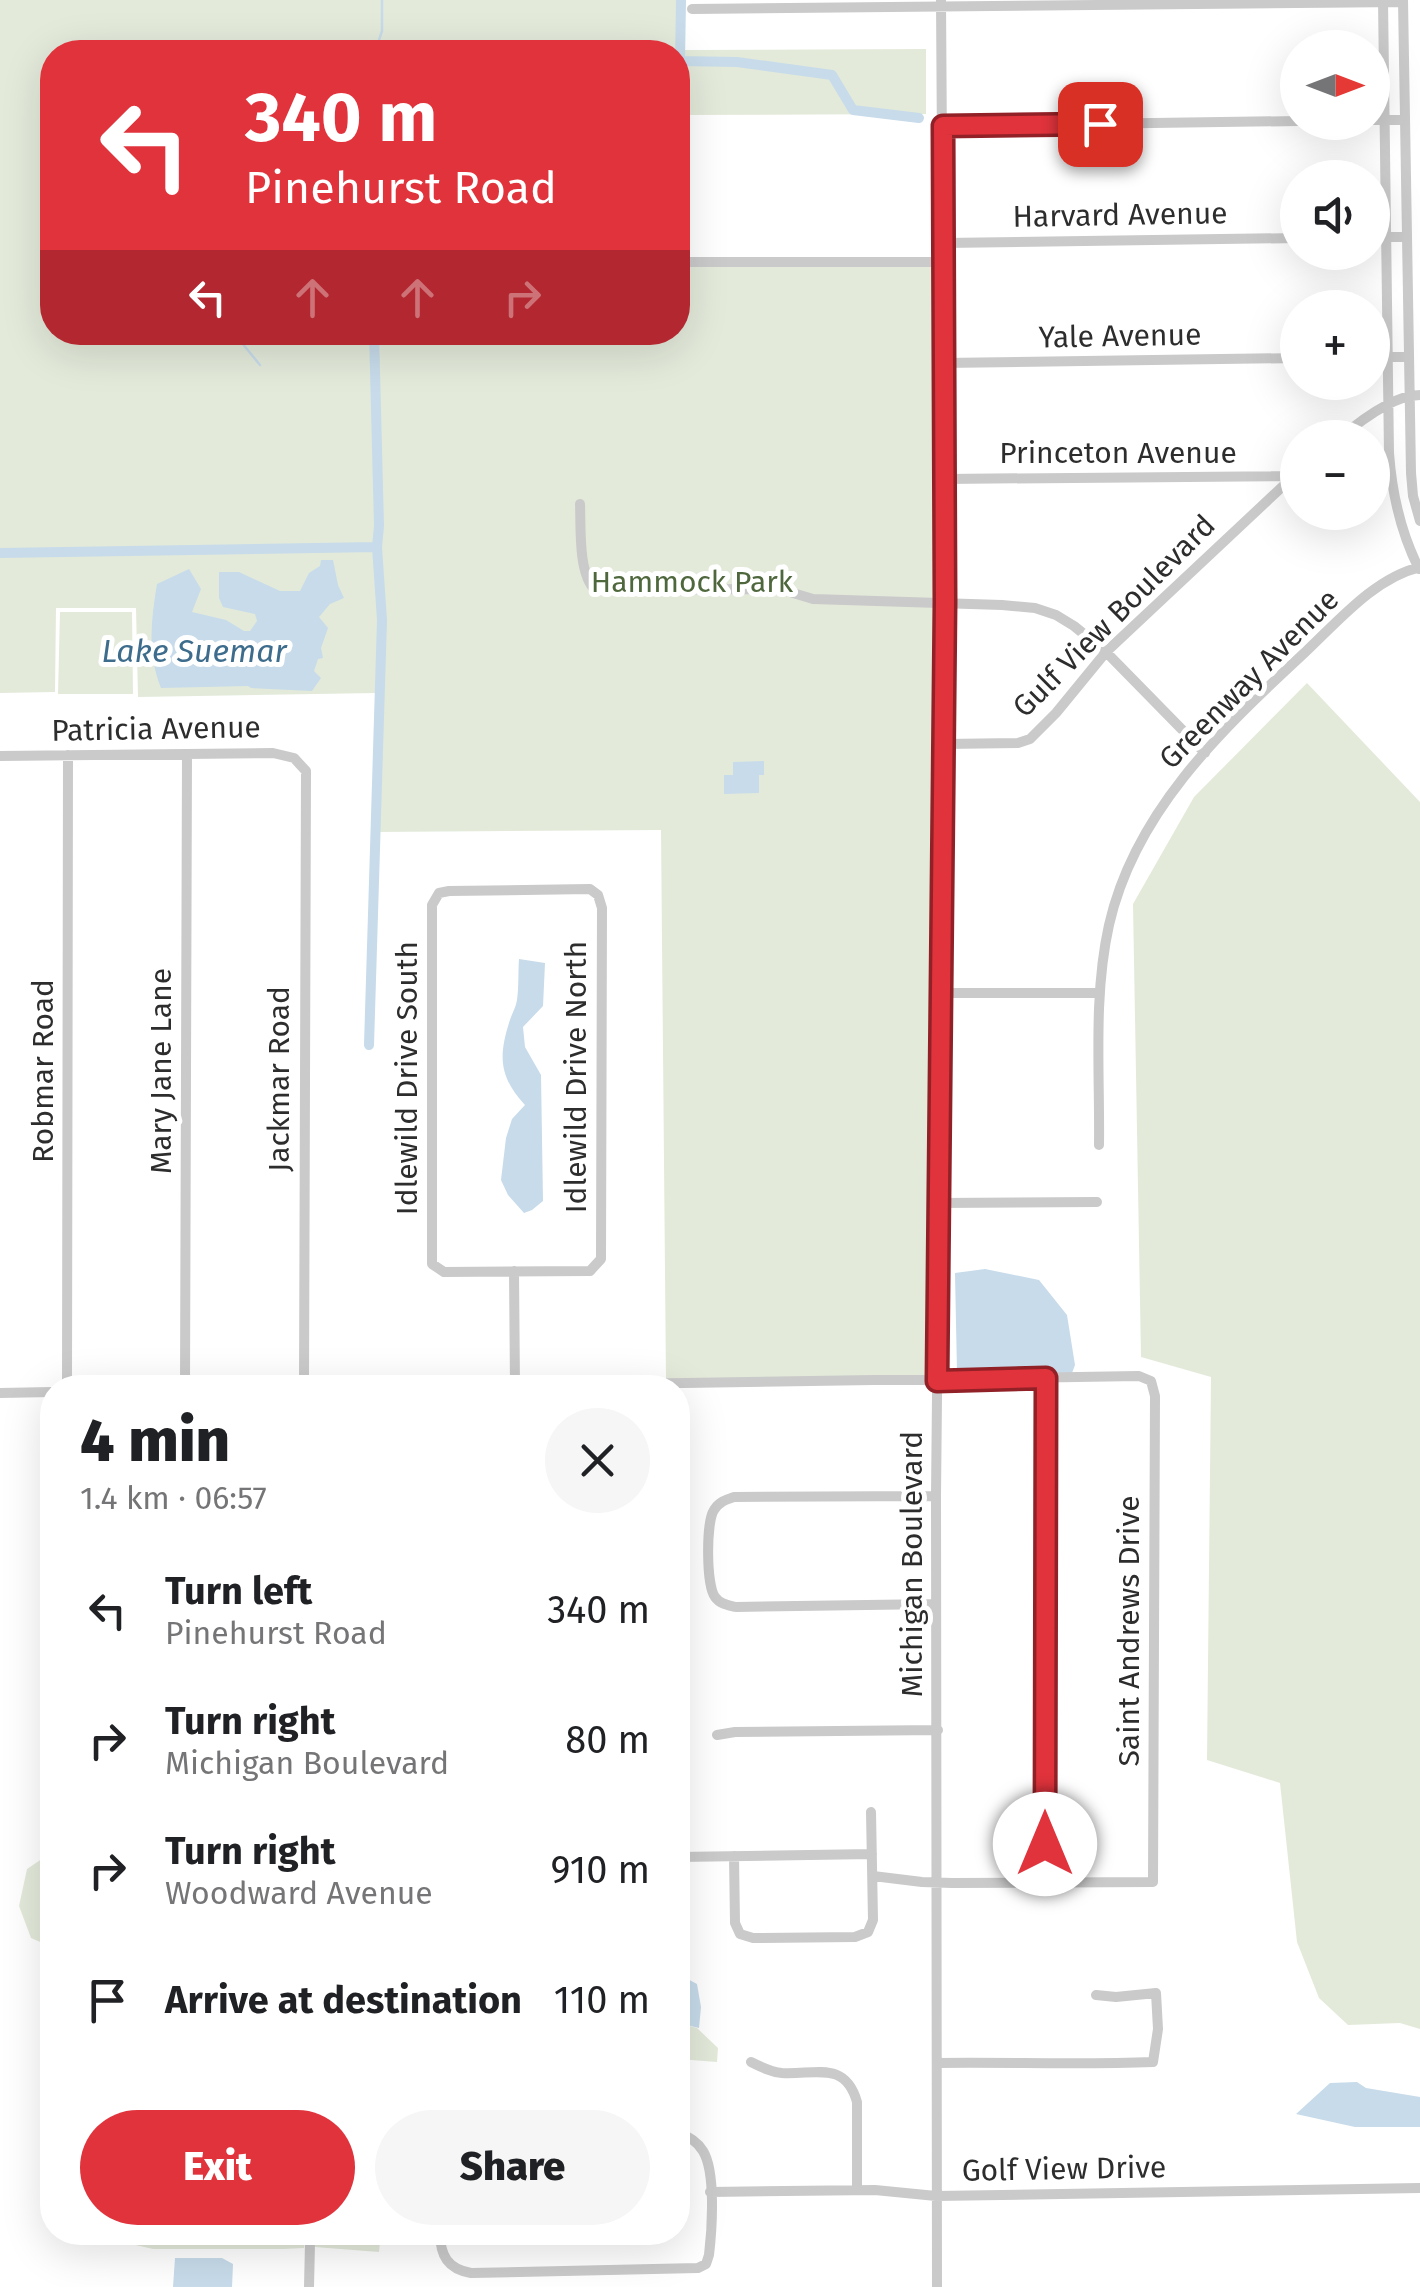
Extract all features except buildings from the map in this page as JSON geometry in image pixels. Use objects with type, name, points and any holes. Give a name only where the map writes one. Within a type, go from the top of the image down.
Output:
[{"type":"street","points":[[1382,30],[1383,1]]},
{"type":"street","points":[[692,8],[758,4],[1404,1],[1408,356],[1415,395],[1411,474],[1420,521]]},
{"type":"street","name":"Michigan Boulevard","points":[[937,2287],[936,1496],[945,602],[941,4]]},
{"type":"street","points":[[1390,120],[1405,120]]},
{"type":"street","points":[[943,126],[1280,121]]},
{"type":"street","points":[[1390,237],[1407,237]]},
{"type":"street","name":"Harvard Avenue","points":[[944,242],[1280,238]]},
{"type":"street","points":[[690,262],[944,262]]},
{"type":"street","points":[[1390,357],[1408,356]]},
{"type":"street","name":"Yale Avenue","points":[[944,363],[1280,358]]},
{"type":"street","points":[[1362,420],[1415,395]]},
{"type":"street","points":[[1387,400],[1395,505],[1419,568]]},
{"type":"street","name":"Princeton Avenue","points":[[944,479],[1280,474]]},
{"type":"street","name":"Gulf View Boulevard","points":[[944,744],[1018,744],[1030,739],[1106,652],[1280,488]]},
{"type":"street","points":[[580,504],[584,570],[594,590],[783,590],[813,599],[1018,606],[1056,614],[1106,652],[1205,753]]},
{"type":"street","name":"Greenway Avenue","points":[[1100,1146],[1100,993],[1109,926],[1134,854],[1155,816],[1205,753],[1292,665],[1378,585],[1419,568]]},
{"type":"street","name":"Patricia Avenue","points":[[0,756],[274,753],[294,758],[306,771]]},
{"type":"street","name":"Mary Jane Lane","points":[[185,1375],[187,754]]},
{"type":"street","name":"Robmar Road","points":[[66,1375],[68,755]]},
{"type":"street","name":"Jackmar Road","points":[[304,1375],[306,771]]},
{"type":"street","name":"Idlewild Drive South","points":[[514,1272],[444,1272],[432,1264],[432,905],[438,893],[449,891],[590,889],[598,895]]},
{"type":"street","name":"Idlewild Drive North","points":[[514,1272],[590,1271],[601,1259],[602,908],[598,895]]},
{"type":"street","points":[[941,993],[1100,993]]},
{"type":"street","points":[[939,1203],[1097,1202]]},
{"type":"street","points":[[514,1272],[515,1375]]},
{"type":"street","name":"Saint Andrews Drive","points":[[1045,1882],[1153,1882],[1155,1396],[1151,1381],[1140,1376],[1046,1378]]},
{"type":"street","points":[[690,1384],[1046,1378],[1045,1882],[937,1882],[872,1876]]},
{"type":"street","points":[[0,1393],[40,1392]]},
{"type":"street","points":[[936,1496],[734,1498],[722,1500],[714,1509],[709,1530],[710,1588],[721,1603],[736,1607],[936,1604]]},
{"type":"street","points":[[717,1735],[938,1730]]},
{"type":"street","points":[[734,1856],[735,1923],[740,1934],[753,1938],[855,1937],[868,1932],[873,1920],[871,1812]]},
{"type":"street","points":[[690,1857],[872,1854]]},
{"type":"street","points":[[937,2063],[1153,2062],[1158,2029],[1156,1993],[1096,1996]]},
{"type":"street","points":[[751,2062],[778,2073],[825,2072],[847,2081],[857,2102],[857,2190]]},
{"type":"street","points":[[441,2245],[449,2265],[472,2273],[698,2268],[706,2264],[709,2255],[709,2172],[705,2153],[690,2138]]},
{"type":"street","name":"Golf View Drive","points":[[710,2192],[857,2190],[936,2196],[1420,2188]]},
{"type":"street","points":[[309,2287],[310,2245]]},
{"type":"green space","name":"Hammock Park","points":[[0,0],[682,0],[681,40],[40,40],[40,345],[690,345],[690,259],[944,262],[937,1381],[690,1382],[690,1375],[666,1375],[661,830],[373,832],[376,693],[138,697],[136,608],[56,608],[55,692],[0,693]]},
{"type":"green space","name":"Hammock Park","points":[[926,49],[926,114],[690,115],[690,50]]},
{"type":"green space","points":[[60,612],[132,612],[133,694],[58,694]]},
{"type":"green space","points":[[1307,683],[1420,802],[1420,2029],[1400,2023],[1348,2025],[1319,1998],[1297,1942],[1280,1783],[1207,1760],[1211,1377],[1141,1357],[1133,904],[1194,797]]},
{"type":"green space","points":[[40,1860],[40,1942],[31,1938],[19,1906],[27,1869]]},
{"type":"green space","points":[[690,2026],[718,2048],[717,2062],[690,2060]]},
{"type":"green space","points":[[136,2245],[304,2245],[283,2249],[153,2249]]},
{"type":"green space","points":[[315,2245],[380,2245],[379,2252]]},
{"type":"water","name":"Lake Suemar","points":[[321,560],[333,560],[344,598],[330,604],[319,617],[328,628],[321,648],[323,658],[318,659],[314,671],[321,678],[312,691],[248,686],[161,688],[152,636],[157,584],[189,569],[201,589],[192,612],[250,631],[257,621],[255,614],[223,607],[219,572],[239,572],[280,591],[300,591]]},
{"type":"water","points":[[764,761],[759,793],[724,794],[724,775],[733,775],[733,762]]},
{"type":"water","points":[[519,959],[545,963],[543,1006],[523,1027],[525,1047],[541,1075],[543,1201],[524,1213],[501,1180],[512,1119],[525,1105],[510,1086],[503,1067],[506,1035],[517,1000]]},
{"type":"water","points":[[985,1269],[1039,1280],[1067,1315],[1075,1365],[1072,1373],[957,1372],[955,1273]]},
{"type":"water","points":[[690,1980],[697,1984],[699,2028],[690,2026]]},
{"type":"water","points":[[1357,2082],[1366,2088],[1420,2097],[1420,2127],[1355,2127],[1296,2114],[1330,2083]]},
{"type":"water","points":[[175,2258],[222,2258],[233,2264],[232,2287],[173,2287]]},
{"type":"waterway","points":[[379,40],[382,0]]},
{"type":"waterway","points":[[680,40],[681,0]]},
{"type":"waterway","points":[[690,61],[737,62],[832,75],[853,110],[919,118]]},
{"type":"waterway","points":[[244,345],[260,365]]},
{"type":"waterway","points":[[369,1045],[382,620],[374,345]]},
{"type":"waterway","points":[[0,553],[377,547]]},
{"type":"route","points":[[1045,1844],[1046,1378],[937,1381],[945,602],[943,126],[1100,124]]}]
